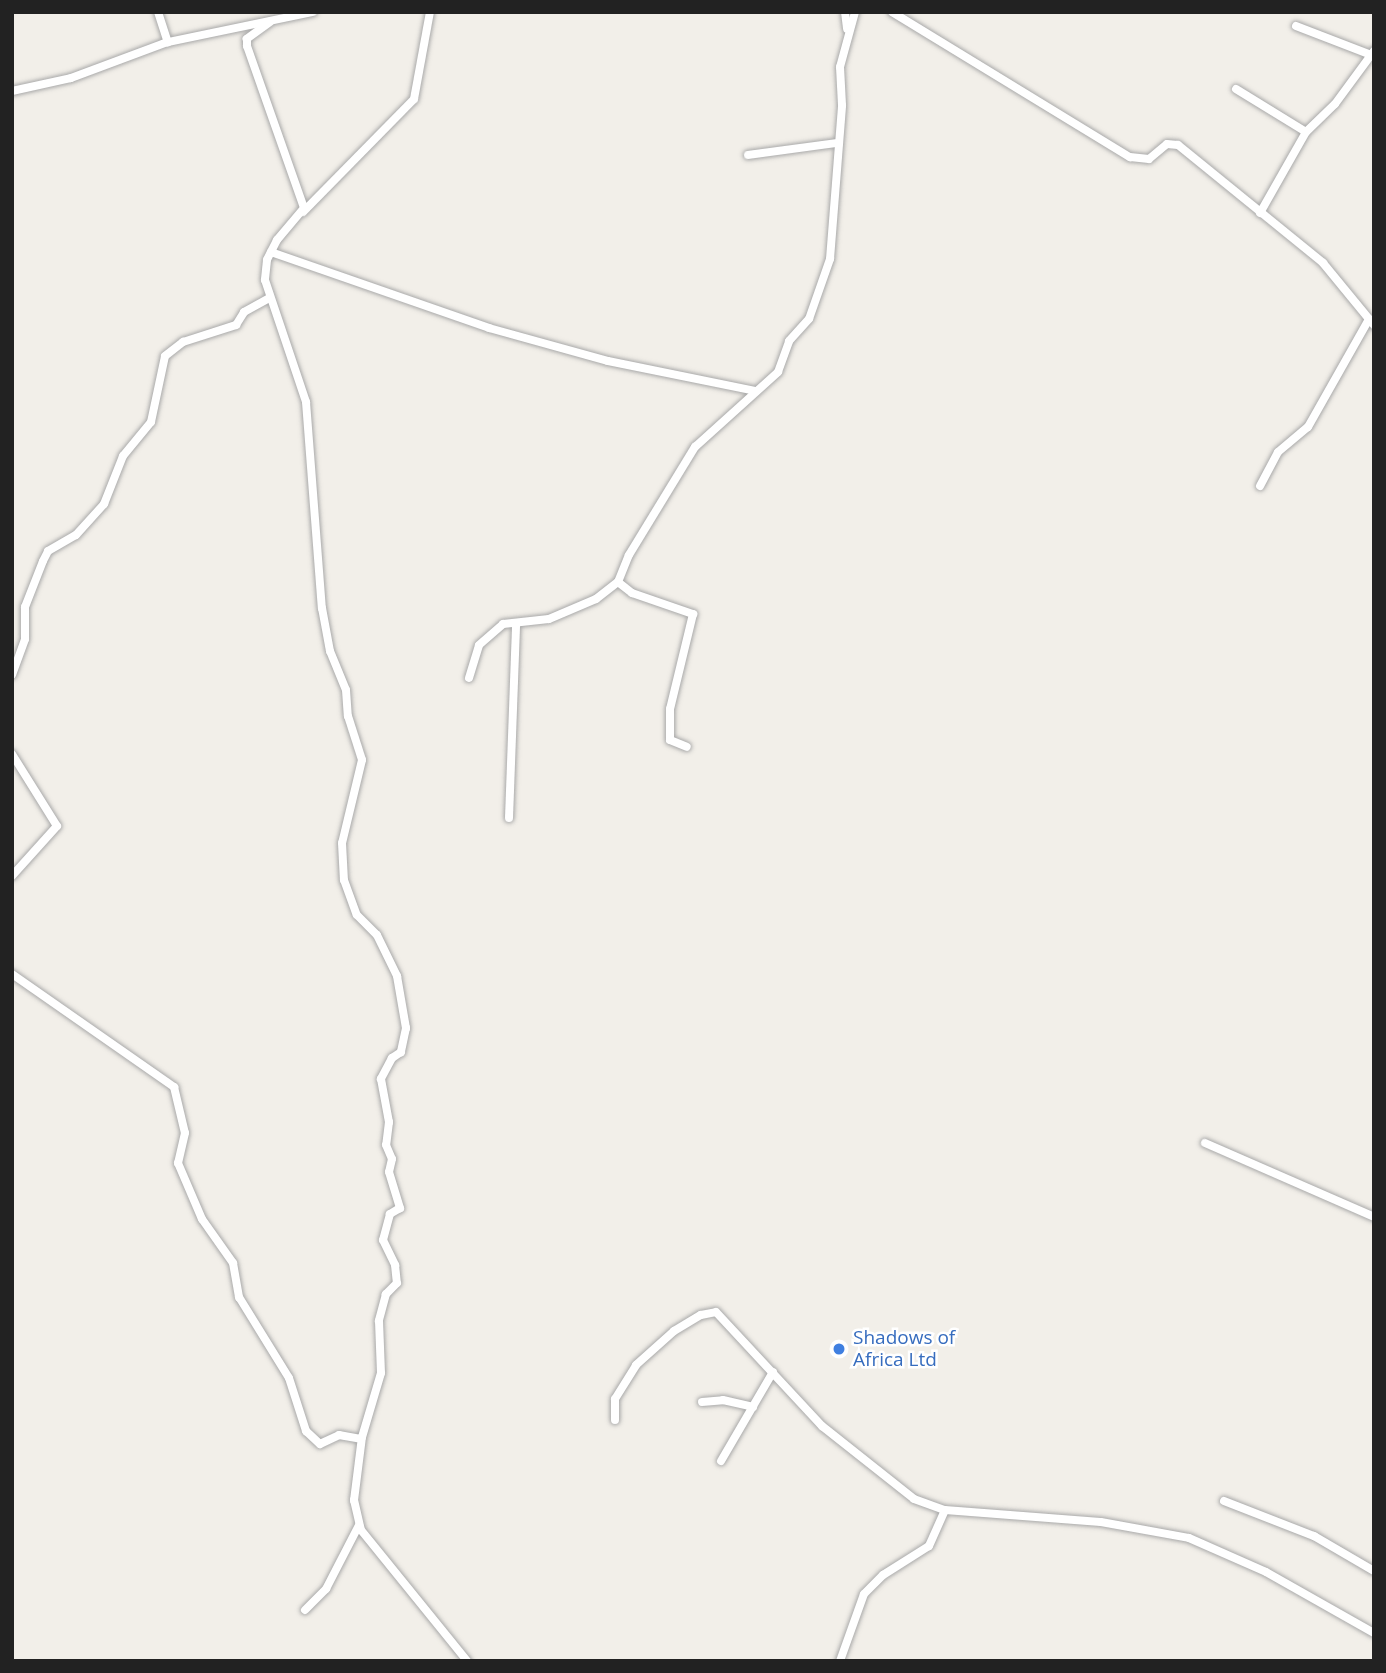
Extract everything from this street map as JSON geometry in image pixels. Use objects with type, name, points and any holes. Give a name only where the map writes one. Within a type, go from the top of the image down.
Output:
[{"type":"street","points":[[158,12],[168,42]]},
{"type":"street","points":[[12,90],[71,78],[168,42],[273,18],[313,12]]},
{"type":"street","points":[[430,12],[414,99],[303,212],[271,252],[265,269],[269,298],[306,402],[323,618],[362,760],[342,838],[344,880],[351,903],[377,935],[397,976],[405,1016],[402,1049],[381,1079],[389,1122],[386,1148],[392,1160],[389,1172],[400,1208],[390,1214],[383,1240],[395,1265],[397,1283],[386,1294],[379,1321],[381,1373],[361,1439],[354,1500],[359,1525],[389,1569],[467,1661]]},
{"type":"street","points":[[845,12],[847,29]]},
{"type":"street","points":[[469,678],[479,645],[503,624],[516,625],[577,608],[618,582],[629,555],[695,447],[780,369],[786,346],[809,319],[825,281],[830,259],[842,105],[840,67],[847,29],[855,12]]},
{"type":"street","points":[[892,12],[1130,157],[1149,159],[1167,144],[1178,145],[1335,274],[1371,322],[1308,427],[1278,452],[1260,486]]},
{"type":"street","points":[[273,18],[247,39],[247,46],[303,212]]},
{"type":"street","points":[[1260,213],[1306,132],[1335,104],[1372,53],[1296,26]]},
{"type":"street","points":[[1363,67],[1374,65]]},
{"type":"street","points":[[1236,89],[1306,132]]},
{"type":"street","points":[[748,155],[837,143]]},
{"type":"street","points":[[271,252],[489,328],[608,361],[755,391]]},
{"type":"street","points":[[12,675],[25,639],[25,607],[43,561],[48,551],[76,535],[104,504],[123,456],[151,422],[165,356],[183,342],[236,325],[244,312],[269,298]]},
{"type":"street","points":[[618,582],[632,593],[693,614],[670,709],[670,740],[675,746],[687,747]]},
{"type":"street","points":[[509,818],[516,625]]},
{"type":"street","points":[[12,754],[57,826],[12,876]]},
{"type":"street","points":[[12,974],[174,1087],[185,1133],[178,1163],[202,1219],[233,1263],[239,1297],[297,1394],[306,1431],[320,1444],[339,1435],[361,1439]]},
{"type":"street","points":[[1205,1143],[1374,1217]]},
{"type":"street","points":[[615,1420],[615,1399],[636,1365],[674,1331],[709,1312],[719,1314],[822,1426],[905,1494],[945,1510],[1101,1522],[1189,1538],[1266,1572],[1374,1633]]},
{"type":"street","points":[[721,1461],[773,1372]]},
{"type":"street","points":[[702,1402],[723,1400],[753,1407]]},
{"type":"street","points":[[1224,1501],[1314,1536],[1374,1571]]},
{"type":"street","points":[[839,1661],[864,1594],[883,1575],[929,1546],[945,1510]]},
{"type":"street","points":[[305,1610],[326,1589],[359,1525]]},
{"type":"place","name":"Shadows of Africa Ltd","points":[[839,1349]]}]
